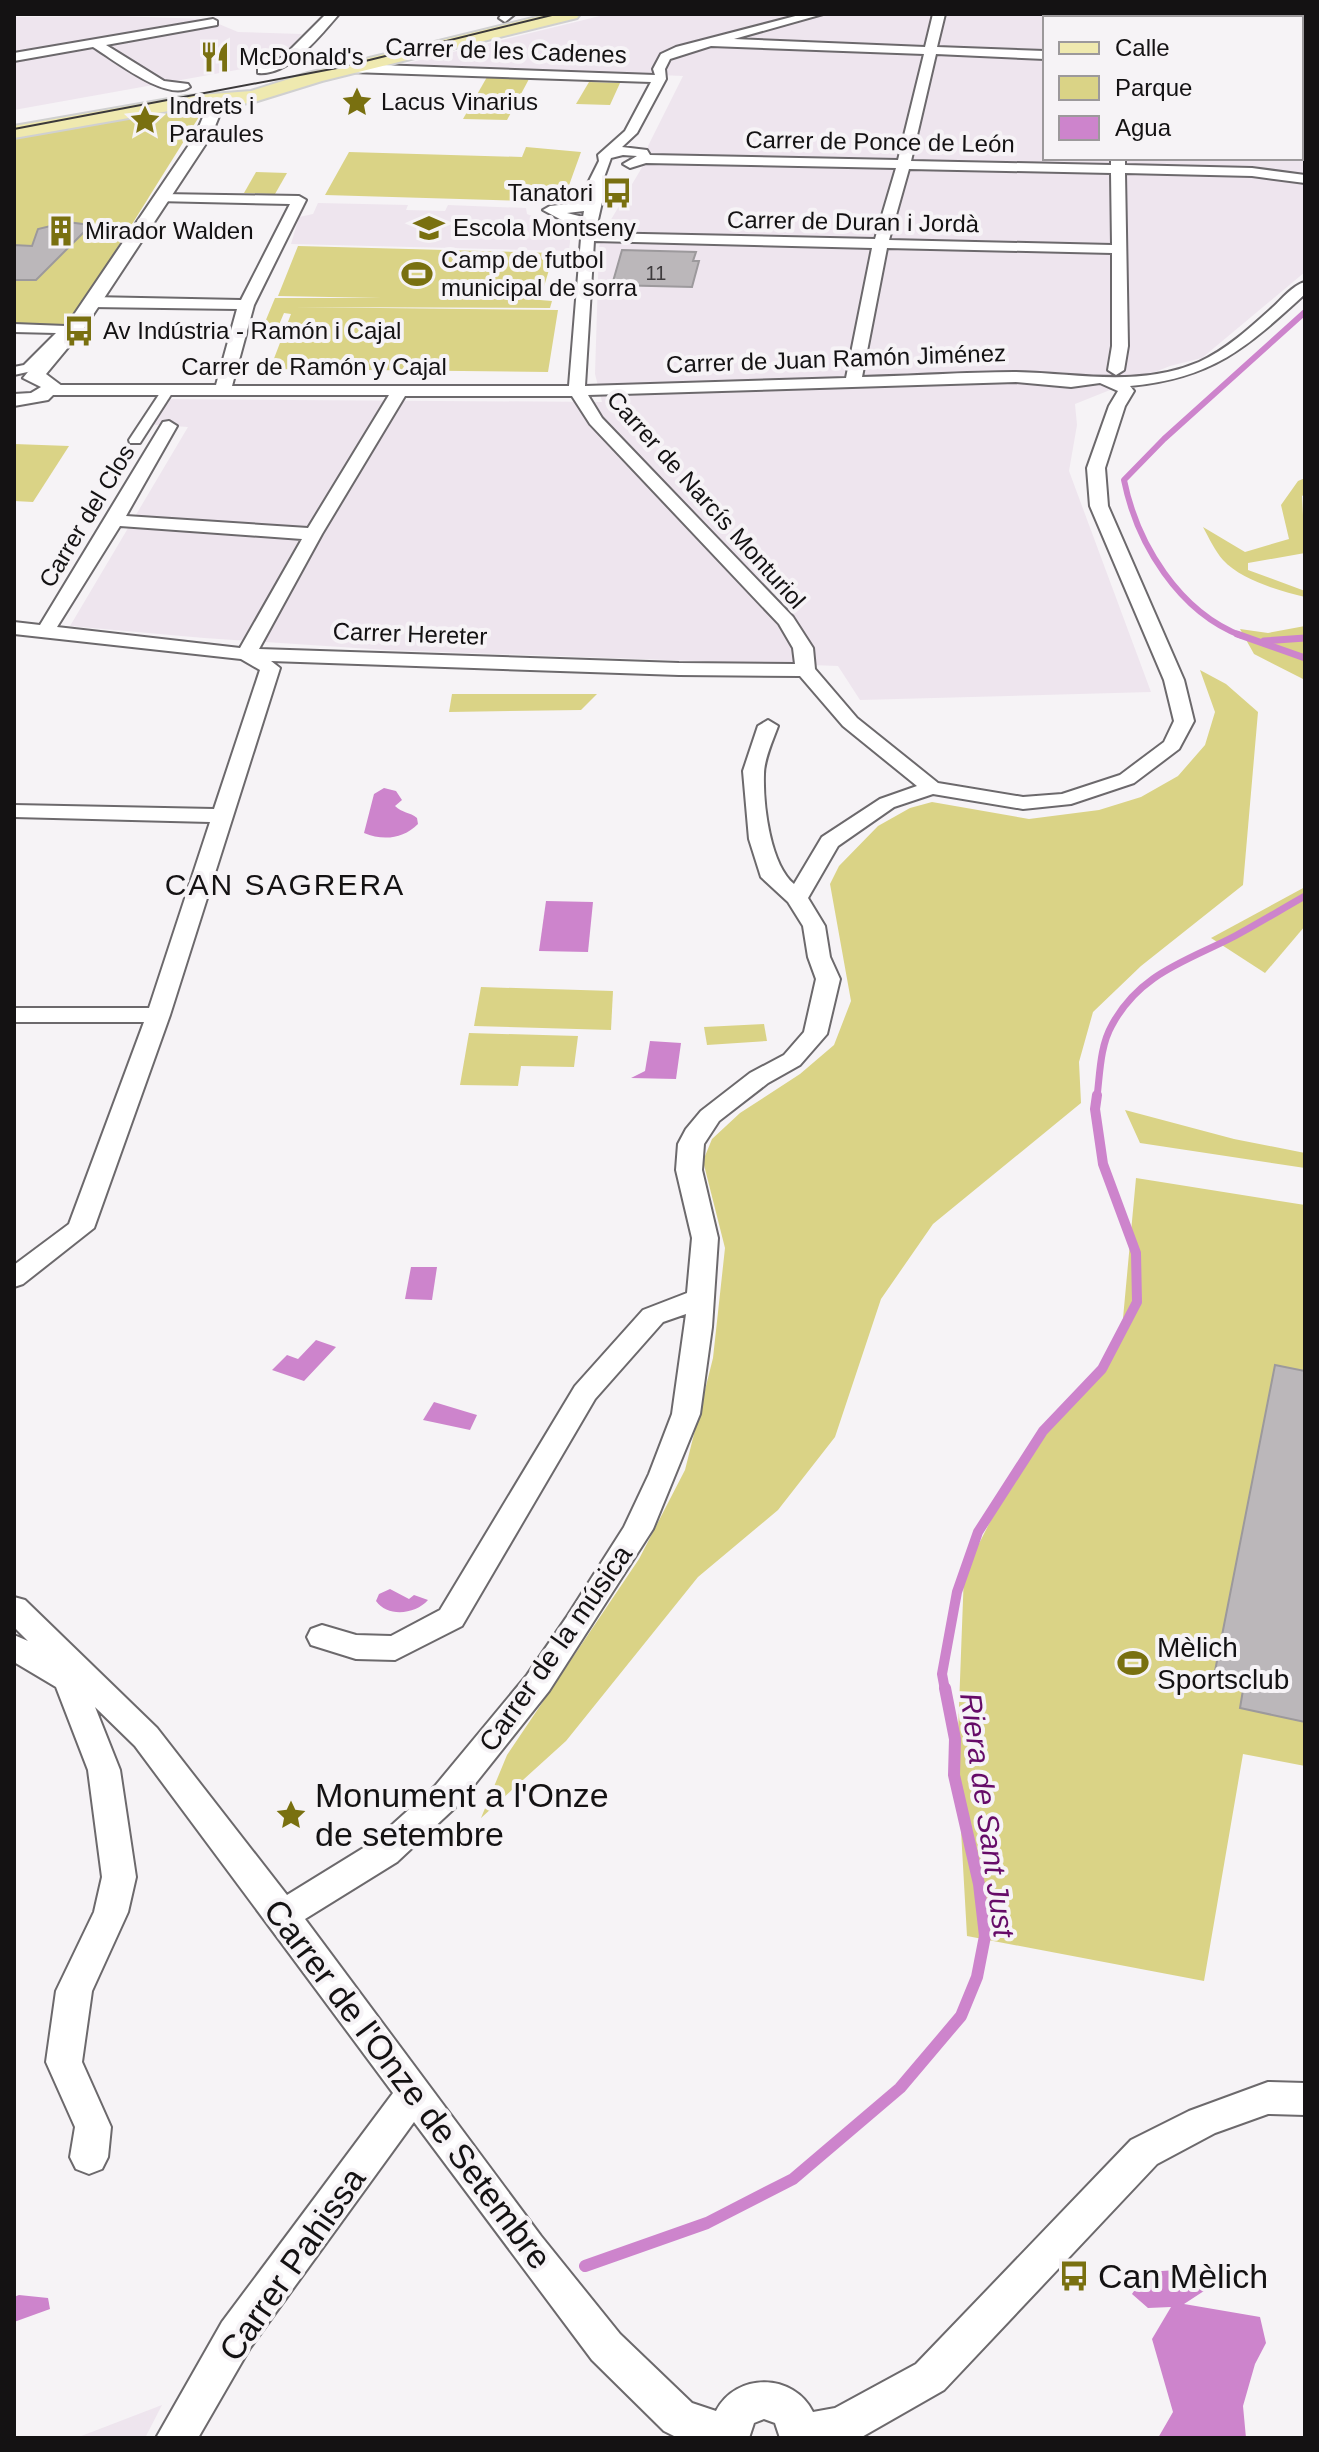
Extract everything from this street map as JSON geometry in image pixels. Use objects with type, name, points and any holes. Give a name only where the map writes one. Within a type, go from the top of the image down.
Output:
[{"type":"main road","points":[[241,72],[351,68],[571,14]]},
{"type":"main road","points":[[14,132],[204,90],[251,97],[292,68],[512,15]]},
{"type":"main road","points":[[14,119],[182,88],[187,95],[204,90]]},
{"type":"street","points":[[292,68],[333,14]]},
{"type":"street","points":[[606,158],[630,133],[660,79],[659,69],[665,57],[817,14]]},
{"type":"street","points":[[853,382],[880,245],[904,164],[939,14]]},
{"type":"street","points":[[14,57],[213,23]]},
{"type":"street","points":[[710,42],[1043,55]]},
{"type":"street","points":[[95,43],[161,84],[182,88]]},
{"type":"street","name":"Carrer de les Cadenes","points":[[351,68],[660,79]]},
{"type":"street","points":[[203,136],[214,109],[204,90]]},
{"type":"street","points":[[18,389],[78,323],[203,136],[231,105],[251,97]]},
{"type":"street","points":[[630,133],[641,156]]},
{"type":"street","points":[[606,158],[616,151],[641,156]]},
{"type":"street","points":[[598,189],[641,156]]},
{"type":"street","name":"Carrer de Ponce de León","points":[[641,156],[904,164],[1119,164],[1252,172],[1305,179]]},
{"type":"street","points":[[606,158],[628,165]]},
{"type":"street","name":"Carrer de Narcís Monturiol","points":[[606,158],[595,183],[598,189],[590,222],[577,391],[616,442],[786,621],[803,648],[805,670],[850,722],[932,788]]},
{"type":"street","points":[[797,898],[830,842],[887,803],[932,788],[1023,803],[1064,800],[1127,779],[1172,745],[1184,721],[1174,680],[1099,506],[1096,468],[1117,406],[1126,391],[1120,346],[1117,249],[1119,164]]},
{"type":"street","points":[[161,198],[299,200],[246,305],[222,391]]},
{"type":"street","name":"Carrer de Duran i Jordà","points":[[546,210],[574,221],[880,245],[1117,249]]},
{"type":"street","points":[[1123,378],[1173,374],[1221,357],[1305,286]]},
{"type":"street","points":[[91,302],[246,305]]},
{"type":"street","points":[[14,328],[66,330],[28,368],[18,389]]},
{"type":"street","name":"Carrer de Juan Ramón Jiménez","points":[[577,391],[1016,377],[1071,382],[1123,378]]},
{"type":"street","points":[[18,389],[35,398],[51,390]]},
{"type":"street","name":"Carrer de Ramón y Cajal","points":[[51,390],[577,391]]},
{"type":"street","points":[[135,440],[168,390]]},
{"type":"street","points":[[14,1278],[81,1228],[158,1015],[270,668],[246,654],[313,534],[399,392]]},
{"type":"street","name":"Carrer del Clos","points":[[46,630],[169,426]]},
{"type":"street","points":[[115,520],[313,534]]},
{"type":"street","name":"Carrer Hereter","points":[[14,628],[246,654],[679,669],[805,670]]},
{"type":"street","name":"Carrer de la música","points":[[283,1915],[385,1852],[447,1795],[538,1683],[577,1626],[638,1529],[671,1454],[686,1414],[695,1365],[701,1298],[705,1238],[689,1170],[694,1137],[710,1116],[738,1093],[792,1060],[815,1034],[828,979],[819,957],[814,926],[797,898],[772,877],[760,839],[753,771],[768,726]]},
{"type":"street","points":[[14,811],[221,816]]},
{"type":"street","points":[[14,1015],[158,1015]]},
{"type":"street","points":[[322,1637],[356,1647],[395,1648],[451,1618],[585,1393],[653,1316],[701,1298]]},
{"type":"street","name":"Carrer de l'Onze de Setembre","points":[[14,1608],[146,1737],[283,1915],[528,2248],[606,2347],[678,2417],[700,2428],[729,2436]]},
{"type":"street","name":"Carrer de l'Onze de Setembre","points":[[14,1647],[110,1704]]},
{"type":"street","points":[[69,1681],[104,1770],[119,1877],[111,1912],[74,1991],[64,2062],[93,2127],[89,2157]]},
{"type":"street","name":"Carrer Pahissa","points":[[176,2438],[236,2335],[413,2094]]},
{"type":"street","points":[[729,2436],[732,2419],[741,2407],[761,2399],[776,2400],[788,2408],[797,2420],[801,2436],[841,2427],[930,2377],[1144,2152],[1202,2122],[1268,2098],[1305,2099]]},
{"type":"shaded area","points":[[608,14],[1305,14],[1305,272],[1202,358],[1170,366],[1075,404],[1077,425],[1069,471],[1151,692],[860,700],[838,666],[386,650],[70,626],[188,427],[144,424],[160,399],[602,402],[595,374],[599,247],[606,228],[647,159],[648,146],[683,76],[404,64]]},
{"type":"shaded area","points":[[14,17],[207,19],[238,32],[302,34],[281,57],[265,65],[14,110]]},
{"type":"shaded area","name":"Escola Montseny","points":[[318,203],[408,205],[406,210],[445,211],[448,205],[526,208],[527,214],[571,232],[569,251],[291,244],[299,217],[313,214]]},
{"type":"shaded area","points":[[162,2405],[145,2438],[76,2438]]},
{"type":"green space","points":[[487,77],[529,79],[507,120],[463,119]]},
{"type":"green space","points":[[589,82],[620,83],[610,105],[576,104]]},
{"type":"green space","points":[[199,104],[202,112],[66,330],[14,328],[14,136]]},
{"type":"green space","points":[[526,147],[581,152],[563,202],[325,195],[349,152],[522,157]]},
{"type":"green space","points":[[256,172],[287,173],[275,194],[244,193]]},
{"type":"green space","points":[[298,246],[554,253],[540,300],[552,301],[550,308],[293,307],[558,310],[548,372],[270,369],[291,314],[284,313],[278,327],[263,327],[275,298],[381,298],[278,296]]},
{"type":"green space","points":[[14,444],[69,446],[33,502],[14,501]]},
{"type":"green space","points":[[1305,478],[1305,494],[1302,496],[1305,553],[1248,563],[1248,570],[1305,591],[1305,597],[1261,584],[1231,567],[1217,553],[1203,527],[1245,552],[1289,539],[1281,505],[1298,481]]},
{"type":"green space","points":[[1305,626],[1305,680],[1254,654],[1240,629],[1268,633]]},
{"type":"green space","points":[[1200,670],[1226,684],[1258,712],[1243,885],[1141,966],[1093,1012],[1079,1062],[1081,1103],[933,1224],[881,1299],[835,1437],[778,1510],[698,1577],[566,1741],[481,1818],[507,1755],[639,1559],[685,1470],[713,1358],[725,1248],[703,1161],[712,1139],[740,1113],[800,1074],[834,1045],[851,1001],[830,884],[839,866],[878,826],[910,808],[932,802],[1029,819],[1099,810],[1141,797],[1178,776],[1205,745],[1215,712]]},
{"type":"green space","points":[[452,694],[597,694],[581,710],[449,712]]},
{"type":"green space","points":[[1305,887],[1305,926],[1265,973],[1211,938]]},
{"type":"green space","points":[[481,987],[613,991],[611,1030],[474,1026]]},
{"type":"green space","points":[[764,1024],[767,1041],[707,1045],[704,1027]]},
{"type":"green space","points":[[469,1033],[578,1036],[574,1067],[521,1066],[518,1086],[460,1085]]},
{"type":"green space","points":[[1125,1110],[1234,1139],[1305,1153],[1305,1168],[1140,1143]]},
{"type":"green space","name":"Mèlich Sportsclub","points":[[1136,1178],[1305,1205],[1305,1766],[1243,1754],[1204,1981],[967,1936],[957,1760],[964,1573],[1016,1471],[1121,1340]]},
{"type":"water","points":[[384,788],[396,791],[402,800],[395,806],[417,818],[418,824],[399,836],[385,838],[364,833],[374,794]]},
{"type":"water","points":[[546,901],[593,902],[588,952],[539,951]]},
{"type":"water","points":[[650,1041],[681,1043],[676,1079],[631,1078],[645,1071]]},
{"type":"water","points":[[411,1267],[437,1267],[432,1300],[405,1299]]},
{"type":"water","points":[[316,1340],[336,1347],[304,1381],[272,1370],[287,1355],[298,1359]]},
{"type":"water","points":[[434,1402],[477,1415],[470,1430],[423,1420]]},
{"type":"water","points":[[390,1589],[409,1599],[414,1595],[428,1600],[409,1611],[388,1610],[376,1601],[379,1594]]},
{"type":"water","points":[[1177,2270],[1199,2276],[1207,2289],[1184,2304],[1260,2317],[1266,2343],[1255,2364],[1243,2406],[1246,2438],[1158,2438],[1173,2412],[1152,2339],[1171,2307],[1148,2308],[1132,2294],[1146,2272]]},
{"type":"water","points":[[14,2297],[48,2298],[50,2309],[14,2322]]},
{"type":"building","points":[[67,222],[91,225],[36,280],[14,280],[14,245],[32,246],[38,229]]},
{"type":"building","points":[[622,250],[696,252],[693,261],[699,261],[692,287],[612,285]]},
{"type":"building","name":"Mèlich Sportsclub","points":[[1275,1365],[1305,1371],[1305,1722],[1240,1708],[1245,1678],[1215,1671]]},
{"type":"waterway","name":"Riera de Sant Just","points":[[1240,635],[1199,610],[1164,573],[1139,528],[1124,480],[1164,439],[1305,312]]},
{"type":"waterway","name":"Riera de Sant Just","points":[[1240,635],[1305,658]]},
{"type":"waterway","points":[[1264,641],[1305,638]]},
{"type":"waterway","name":"Riera de Sant Just","points":[[1097,1097],[1108,1033],[1123,1007],[1136,993],[1166,970],[1235,936],[1305,896]]},
{"type":"waterway","name":"Riera de Sant Just","points":[[945,1690],[942,1674],[957,1592],[978,1532],[1043,1431],[1102,1369],[1137,1302],[1136,1253],[1103,1164],[1095,1109],[1097,1095]]},
{"type":"waterway","name":"Riera de Sant Just","points":[[585,2266],[707,2223],[793,2179],[900,2088],[961,2016],[977,1977],[985,1936],[979,1884],[954,1775],[955,1739],[945,1688]]},
{"type":"tram line","points":[[14,129],[337,68],[556,14]]},
{"type":"place","name":"McDonald's","points":[[215,57]]},
{"type":"place","name":"Lacus Vinarius","points":[[357,102]]},
{"type":"place","name":"Indrets i Paraules","points":[[145,120]]},
{"type":"place","name":"Tanatori","points":[[617,193]]},
{"type":"place","name":"Escola Montseny","points":[[429,228]]},
{"type":"place","name":"Mirador Walden","points":[[61,231]]},
{"type":"place","name":"Camp de futbol municipal de sorra","points":[[417,274]]},
{"type":"place","name":"Av Indústria - Ramón i Cajal","points":[[79,331]]},
{"type":"place","name":"Mèlich Sportsclub","points":[[1133,1663]]},
{"type":"place","name":"Monument a l'Onze de setembre","points":[[291,1815]]},
{"type":"place","name":"Can Mèlich","points":[[1074,2276]]},
{"type":"district","name":"CAN SAGRERA","points":[[285,885]]}]
